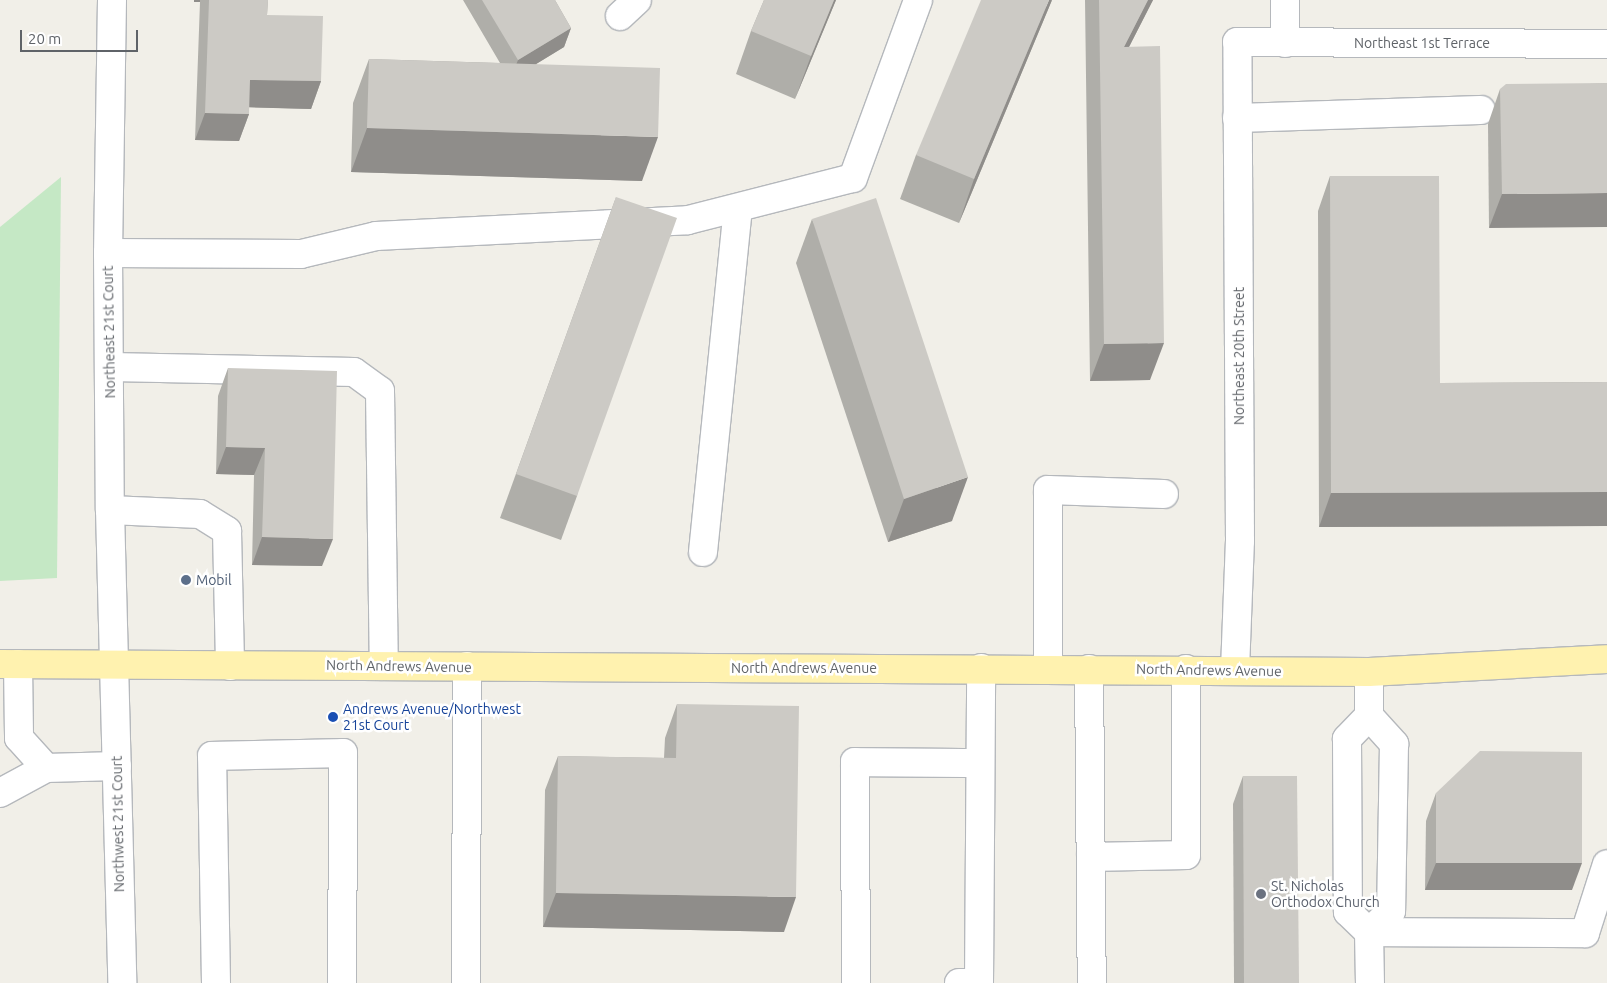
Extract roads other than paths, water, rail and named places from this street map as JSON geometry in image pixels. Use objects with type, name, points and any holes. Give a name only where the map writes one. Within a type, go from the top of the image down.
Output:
[{"type":"main road","name":"North Andrews Avenue","points":[[9,664],[981,668],[1370,672],[1607,659]]},
{"type":"street","name":"Northeast 21st Court","points":[[112,0],[108,253],[111,367],[110,510],[114,665]]},
{"type":"street","points":[[108,253],[301,254],[376,236],[688,220],[738,209],[853,178],[918,0]]},
{"type":"street","points":[[1284,0],[1285,43]]},
{"type":"street","name":"Northeast 1st Terrace","points":[[1237,42],[1607,44]]},
{"type":"street","name":"Northeast 20th Street","points":[[1235,670],[1240,541],[1237,42]]},
{"type":"street","points":[[1237,118],[1481,110]]},
{"type":"street","points":[[703,552],[738,209]]},
{"type":"street","points":[[111,367],[354,372],[380,391],[384,666]]},
{"type":"street","points":[[1048,669],[1048,490],[1164,494]]},
{"type":"street","points":[[110,510],[200,514],[227,531],[230,666]]},
{"type":"street","points":[[9,664],[19,738],[46,768]]},
{"type":"street","name":"Northwest 21st Court","points":[[114,665],[122,983]]},
{"type":"street","points":[[466,983],[467,666]]},
{"type":"street","points":[[959,983],[979,983],[981,668]]},
{"type":"street","points":[[1089,669],[1092,983]]},
{"type":"street","points":[[1090,857],[1186,855],[1186,670]]},
{"type":"street","points":[[1370,672],[1369,716],[1347,739],[1348,912],[1370,932],[1585,933],[1607,864]]},
{"type":"street","points":[[1369,716],[1394,744],[1391,911],[1370,932],[1370,983]]},
{"type":"street","points":[[216,983],[212,756],[343,753],[342,983]]},
{"type":"street","points":[[856,983],[856,762],[980,763]]},
{"type":"street","points":[[0,793],[46,768],[117,766]]},
{"type":"place","name":"Mobil","points":[[186,580]]},
{"type":"place","name":"Andrews Avenue/Northwest 21st Court","points":[[333,717]]},
{"type":"place","name":"St. Nicholas Orthodox Church","points":[[1261,894]]}]
